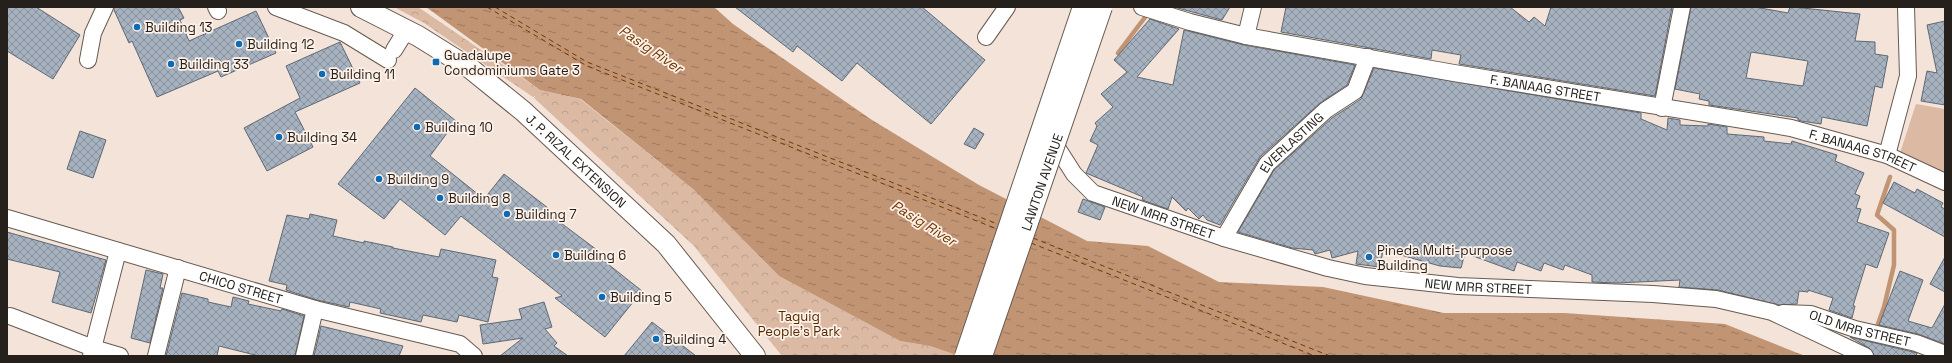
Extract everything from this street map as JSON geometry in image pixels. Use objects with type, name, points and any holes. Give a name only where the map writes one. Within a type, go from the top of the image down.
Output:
[{"type":"main road","name":"J. P. RIZAL EXTENSION","points":[[361,7],[407,29],[471,69],[523,111],[666,244],[755,356]]},
{"type":"main road","name":"LAWTON AVENUE","points":[[965,356],[1083,7]]},
{"type":"main road","name":"LAWTON AVENUE","points":[[982,356],[1101,7]]},
{"type":"street","points":[[88,60],[93,33],[105,7]]},
{"type":"street","points":[[276,7],[344,33],[391,55],[407,29]]},
{"type":"street","points":[[986,37],[1007,7]]},
{"type":"street","points":[[1056,148],[1047,132],[1045,118],[1053,89],[1077,21],[1087,13],[1101,7]]},
{"type":"street","points":[[1056,148],[1095,33],[1101,7]]},
{"type":"street","points":[[1246,36],[1253,7]]},
{"type":"street","points":[[1662,108],[1682,7]]},
{"type":"street","points":[[1887,155],[1908,76],[1906,7]]},
{"type":"street","name":"F. BANAAG STREET","points":[[1148,9],[1246,36],[1662,108],[1791,128],[1887,155],[1945,182]]},
{"type":"street","name":"EVERLASTING","points":[[1224,238],[1267,164],[1326,110],[1355,91],[1368,57]]},
{"type":"street","points":[[1053,89],[1074,96]]},
{"type":"street","name":"NEW MRR STREET","points":[[1056,148],[1074,174],[1093,193],[1224,238],[1328,268],[1377,277],[1458,286],[1698,297],[1734,303],[1772,312],[1865,356]]},
{"type":"street","name":"CHICO STREET","points":[[7,218],[315,308],[460,344],[474,356]]},
{"type":"street","points":[[92,352],[118,251]]},
{"type":"street","points":[[156,356],[178,268]]},
{"type":"street","points":[[304,356],[315,308]]},
{"type":"street","name":"OLD MRR STREET","points":[[1772,312],[1810,314],[1855,329],[1916,343],[1945,354]]},
{"type":"street","points":[[10,316],[92,352],[120,356]]},
{"type":"green space","name":"Taguig People's Park","points":[[394,7],[418,7],[540,90],[580,99],[693,189],[779,276],[900,341],[930,346],[959,356],[782,356],[694,246],[534,98],[535,96],[533,97],[424,23]]},
{"type":"green space","points":[[1916,104],[1945,109],[1945,168],[1942,174],[1899,156]]},
{"type":"water","name":"Pasig River","points":[[426,7],[714,7],[733,24],[872,120],[979,185],[1087,241],[1148,246],[1219,282],[1323,287],[1444,313],[1564,313],[1725,324],[1805,356],[959,356],[930,346],[900,341],[779,276],[693,189],[581,99],[540,90]]},
{"type":"building","points":[[7,7],[36,7],[80,35],[53,79],[7,51]]},
{"type":"building","points":[[114,7],[178,7],[184,18],[180,20],[189,41],[256,11],[276,53],[221,77],[218,71],[157,97],[132,41],[129,43]]},
{"type":"building","points":[[735,7],[922,7],[985,60],[931,124],[857,63],[842,81],[797,46],[793,52]]},
{"type":"building","points":[[1174,7],[1230,7],[1222,20]]},
{"type":"building","points":[[1286,7],[1510,7],[1529,22],[1534,17],[1545,26],[1551,7],[1672,7],[1655,96],[1459,64],[1461,55],[1432,50],[1431,59],[1281,32]]},
{"type":"building","points":[[1691,7],[1755,7],[1788,13],[1790,7],[1793,7],[1860,14],[1855,41],[1875,42],[1875,54],[1888,56],[1882,88],[1875,86],[1867,126],[1822,117],[1821,124],[1801,121],[1798,120],[1798,118],[1709,105],[1709,101],[1699,99],[1700,94],[1675,89]],"holes":[[[1751,52],[1808,61],[1803,86],[1746,78]]]},
{"type":"building","points":[[1150,19],[1179,29],[1137,77],[1173,85],[1184,30],[1244,45],[1355,65],[1347,85],[1320,103],[1260,157],[1220,225],[1207,220],[1203,215],[1199,219],[1188,208],[1186,211],[1172,197],[1168,209],[1142,200],[1143,197],[1086,173],[1098,145],[1090,141],[1097,126],[1095,123],[1113,107],[1101,94],[1127,72],[1114,60]]},
{"type":"building","points":[[1945,21],[1945,105],[1921,101],[1927,71],[1937,73],[1927,25]]},
{"type":"building","points":[[340,42],[360,83],[295,112],[313,147],[267,171],[244,128],[300,98],[286,66]]},
{"type":"building","points":[[1374,68],[1641,113],[1641,119],[1667,130],[1668,118],[1680,120],[1680,125],[1708,126],[1708,124],[1727,127],[1727,134],[1764,137],[1764,141],[1791,144],[1792,141],[1837,155],[1835,161],[1864,173],[1855,194],[1860,196],[1856,208],[1861,209],[1857,222],[1889,233],[1877,268],[1866,264],[1853,306],[1855,306],[1852,318],[1829,310],[1833,298],[1808,290],[1808,292],[1799,291],[1797,304],[1779,305],[1718,290],[1679,287],[1680,280],[1617,283],[1592,282],[1592,275],[1565,265],[1563,270],[1544,263],[1541,271],[1517,262],[1514,271],[1465,253],[1461,268],[1440,266],[1383,250],[1380,267],[1356,264],[1358,251],[1332,258],[1330,250],[1315,254],[1313,250],[1292,248],[1238,232],[1274,170],[1332,118],[1361,99]]},
{"type":"building","points":[[415,88],[456,121],[430,156],[484,199],[504,174],[548,208],[545,211],[597,250],[594,253],[642,291],[605,337],[555,298],[562,296],[461,216],[445,235],[400,199],[384,219],[338,184]]},
{"type":"building","points":[[974,128],[984,134],[975,149],[964,144]]},
{"type":"building","points":[[80,131],[106,140],[93,178],[67,169]]},
{"type":"building","points":[[1894,182],[1915,193],[1917,189],[1943,203],[1941,207],[1945,209],[1945,237],[1883,203]]},
{"type":"building","points":[[1083,199],[1105,207],[1100,220],[1078,212]]},
{"type":"building","points":[[310,214],[337,220],[333,236],[439,257],[441,249],[496,260],[492,277],[498,278],[488,322],[459,315],[457,322],[423,315],[421,322],[380,313],[381,309],[350,302],[349,307],[317,300],[286,290],[287,285],[269,281],[287,215],[309,219]]},
{"type":"building","points":[[7,232],[106,260],[91,313],[52,302],[60,272],[7,259]]},
{"type":"building","points":[[1945,257],[1945,292],[1930,284]]},
{"type":"building","points":[[146,270],[163,274],[160,288],[163,288],[150,343],[131,338]]},
{"type":"building","points":[[1900,271],[1923,280],[1908,321],[1932,328],[1945,304],[1945,344],[1918,334],[1879,325]]},
{"type":"building","points":[[182,293],[208,299],[208,302],[231,307],[233,297],[249,301],[248,304],[281,311],[282,309],[304,316],[295,356],[259,356],[219,346],[217,356],[166,356]]},
{"type":"building","points":[[544,302],[552,327],[545,329],[557,343],[554,346],[568,356],[500,356],[523,338],[483,344],[480,325],[522,319],[519,309]]},
{"type":"building","name":"Building 4","points":[[652,322],[696,356],[624,356]]},
{"type":"building","points":[[321,326],[403,346],[399,356],[314,356]]},
{"type":"building","points":[[1850,337],[1917,353],[1916,356],[1874,356],[1869,348]]},
{"type":"waterway","points":[[1118,53],[1149,12]]},
{"type":"waterway","points":[[1867,355],[1884,307],[1894,265],[1894,230],[1877,215],[1890,177]]},
{"type":"ferry route","points":[[487,7],[587,66],[997,229]]},
{"type":"ferry route","points":[[495,7],[587,62],[1000,225]]},
{"type":"ferry route","points":[[1033,238],[1330,356]]},
{"type":"ferry route","points":[[1031,243],[1315,356]]},
{"type":"place","name":"Building 13","points":[[137,27]]},
{"type":"place","name":"Building 12","points":[[239,44]]},
{"type":"place","name":"Guadalupe Condominiums Gate 3","points":[[436,62]]},
{"type":"place","name":"Building 33","points":[[171,64]]},
{"type":"place","name":"Building 11","points":[[322,74]]},
{"type":"place","name":"Building 10","points":[[417,127]]},
{"type":"place","name":"Building 34","points":[[279,137]]},
{"type":"place","name":"Building 9","points":[[379,179]]},
{"type":"place","name":"Building 8","points":[[440,198]]},
{"type":"place","name":"Building 7","points":[[507,214]]},
{"type":"place","name":"Building 6","points":[[556,255]]},
{"type":"place","name":"Pineda Multi-purpose Building","points":[[1369,257]]},
{"type":"place","name":"Building 5","points":[[602,297]]},
{"type":"place","name":"Building 4","points":[[656,339]]}]
